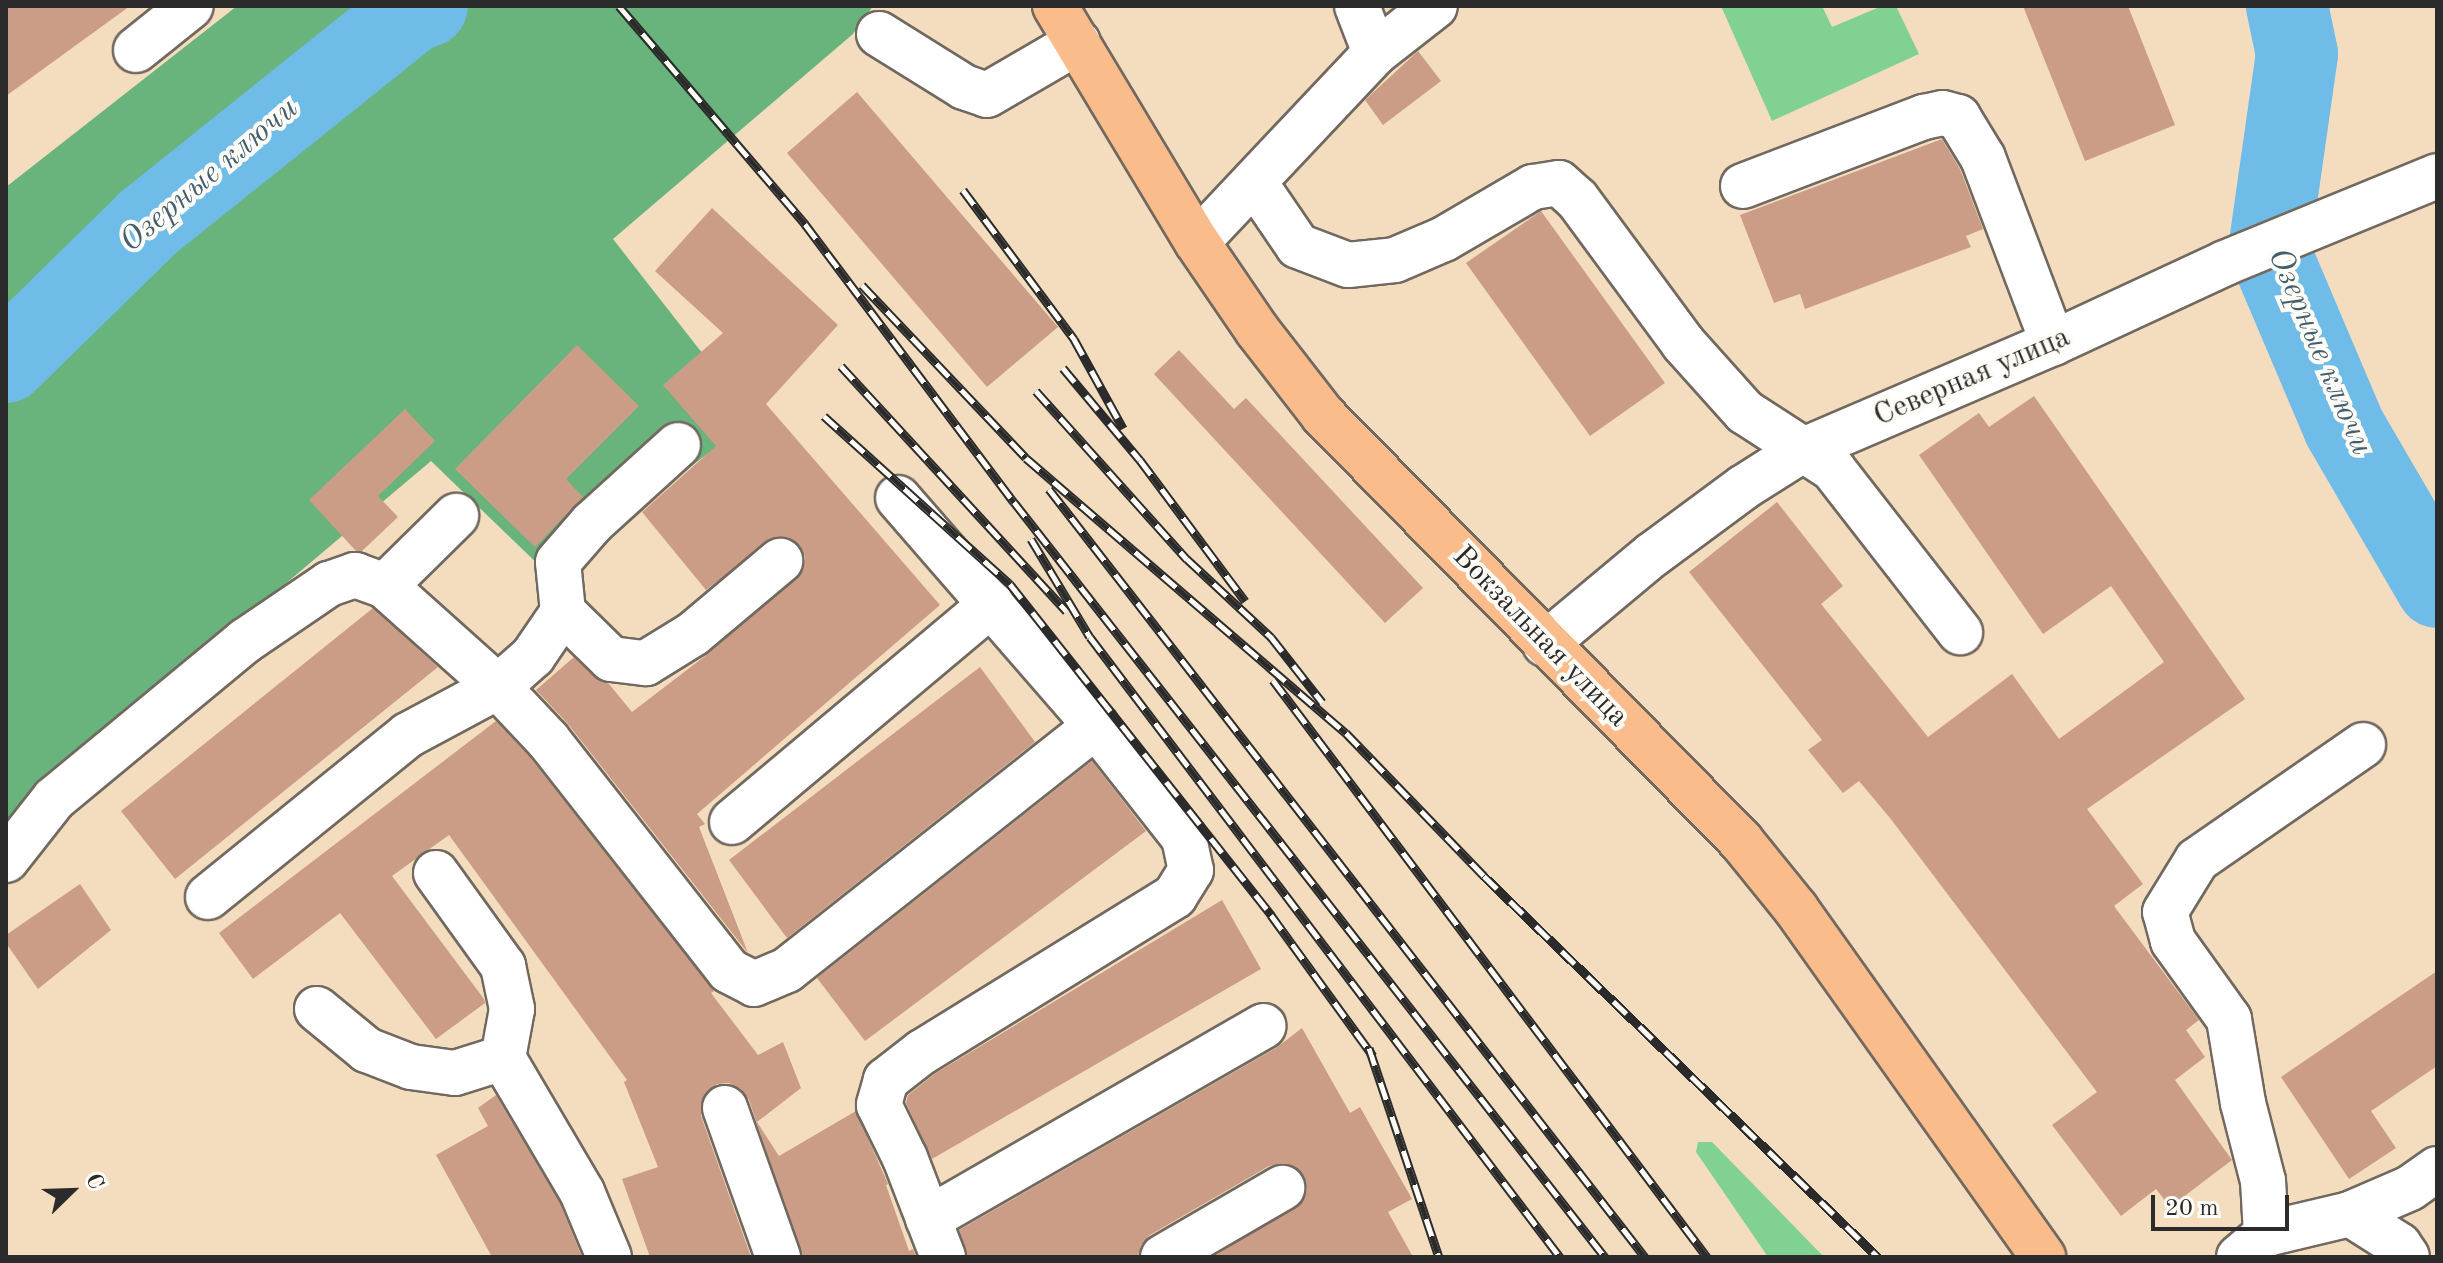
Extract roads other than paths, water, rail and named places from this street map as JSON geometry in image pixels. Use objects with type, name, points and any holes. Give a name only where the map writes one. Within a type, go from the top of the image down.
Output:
[{"type":"main road","name":"Вокзальная улица","points":[[1055,6],[1197,242],[1257,330],[1323,415],[1741,841],[1787,898],[2043,1257]]},
{"type":"street","points":[[136,50],[191,6]]},
{"type":"street","points":[[1357,6],[1375,53]]},
{"type":"street","points":[[1197,242],[1375,53],[1435,6]]},
{"type":"street","points":[[879,34],[964,87],[987,95],[1078,42]]},
{"type":"street","points":[[1743,186],[1924,117],[1943,113],[1958,117],[1983,158],[2053,343]]},
{"type":"street","points":[[1255,183],[1298,246],[1348,265],[1395,260],[1444,239],[1533,187],[1559,183],[1577,199],[1683,343],[1745,412],[1833,469],[1960,632]]},
{"type":"street","name":"Северная улица","points":[[1545,644],[1652,555],[1744,487],[1801,451],[2053,343],[2225,263],[2431,185]]},
{"type":"street","points":[[678,445],[592,523],[558,562],[563,612],[611,659],[646,663],[693,634],[780,561]]},
{"type":"street","points":[[898,498],[1096,726],[1184,838],[1191,870],[1175,896],[922,1052],[886,1080],[879,1105],[905,1158],[935,1238],[1264,1026]]},
{"type":"street","points":[[385,586],[456,516]]},
{"type":"street","points":[[6,860],[54,799],[245,641],[329,584],[355,575],[385,586],[498,687],[548,740],[729,971],[754,984],[787,970],[1096,726]]},
{"type":"street","points":[[732,822],[992,604]]},
{"type":"street","points":[[208,897],[408,735],[498,687],[533,656],[563,612]]},
{"type":"street","points":[[2363,745],[2197,860],[2165,912],[2173,941],[2229,1019],[2243,1103],[2263,1181],[2253,1246],[2350,1214],[2410,1188],[2437,1169]]},
{"type":"street","points":[[436,873],[503,966],[512,1009],[503,1058],[582,1192],[609,1257]]},
{"type":"street","points":[[317,1009],[367,1050],[411,1067],[455,1073],[503,1058]]},
{"type":"street","points":[[725,1108],[778,1257]]},
{"type":"street","points":[[1163,1257],[1282,1188]]},
{"type":"street","points":[[2350,1214],[2399,1245],[2407,1257]]},
{"type":"waterway","name":"Озерные ключи","points":[[6,362],[149,222],[411,12],[427,6]]},
{"type":"waterway","name":"Озерные ключи","points":[[2287,6],[2297,54],[2269,250],[2344,427],[2437,587]]},
{"type":"railway","points":[[619,6],[805,224],[1014,502],[1605,1257]]},
{"type":"railway","points":[[963,190],[1074,339],[1123,428]]},
{"type":"railway","points":[[862,285],[1026,458],[1346,733],[1484,876],[1878,1257]]},
{"type":"railway","points":[[841,366],[1066,611]]},
{"type":"railway","points":[[1063,368],[1140,460],[1245,601]]},
{"type":"railway","points":[[1036,391],[1187,559],[1271,637],[1322,702]]},
{"type":"railway","points":[[824,416],[1010,584],[1271,915],[1373,1056]]},
{"type":"railway","points":[[1049,489],[1645,1257]]},
{"type":"railway","points":[[1031,539],[1090,637],[1560,1257]]},
{"type":"railway","points":[[1273,680],[1707,1257]]},
{"type":"railway","points":[[1369,1048],[1439,1257]]}]
